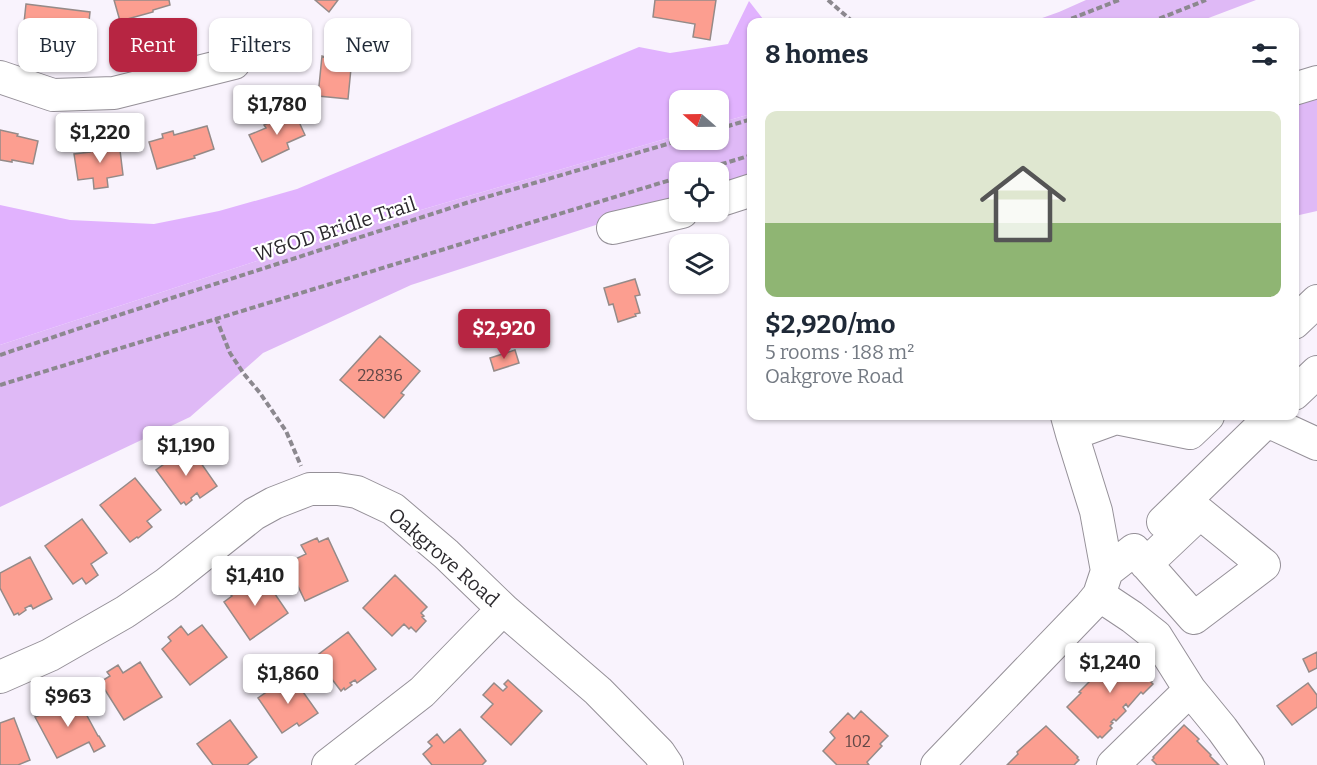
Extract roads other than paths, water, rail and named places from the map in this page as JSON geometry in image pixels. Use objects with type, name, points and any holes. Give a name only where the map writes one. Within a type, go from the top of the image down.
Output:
[{"type":"street","points":[[0,77],[53,95],[114,93],[209,69]]},
{"type":"street","points":[[1299,87],[1317,82]]},
{"type":"street","points":[[729,197],[747,192]]},
{"type":"street","points":[[613,228],[669,215]]},
{"type":"street","points":[[1299,318],[1317,301]]},
{"type":"street","points":[[1299,389],[1317,372]]},
{"type":"street","points":[[1098,420],[1070,425],[1096,511],[1103,583],[1132,617],[1156,636],[1190,690],[1248,765]]},
{"type":"street","points":[[1129,420],[1190,433],[1204,420]]},
{"type":"street","points":[[937,765],[1090,606],[1103,583],[1140,557],[1267,420]]},
{"type":"street","points":[[1273,420],[1317,444]]},
{"type":"street","name":"Oakgrove Road","points":[[0,677],[50,655],[125,612],[166,584],[255,514],[274,503],[310,489],[338,489],[357,492],[393,509],[598,692],[659,753],[667,765]]},
{"type":"street","points":[[328,765],[422,692],[503,609]]},
{"type":"street","points":[[1113,765],[1190,690]]}]
